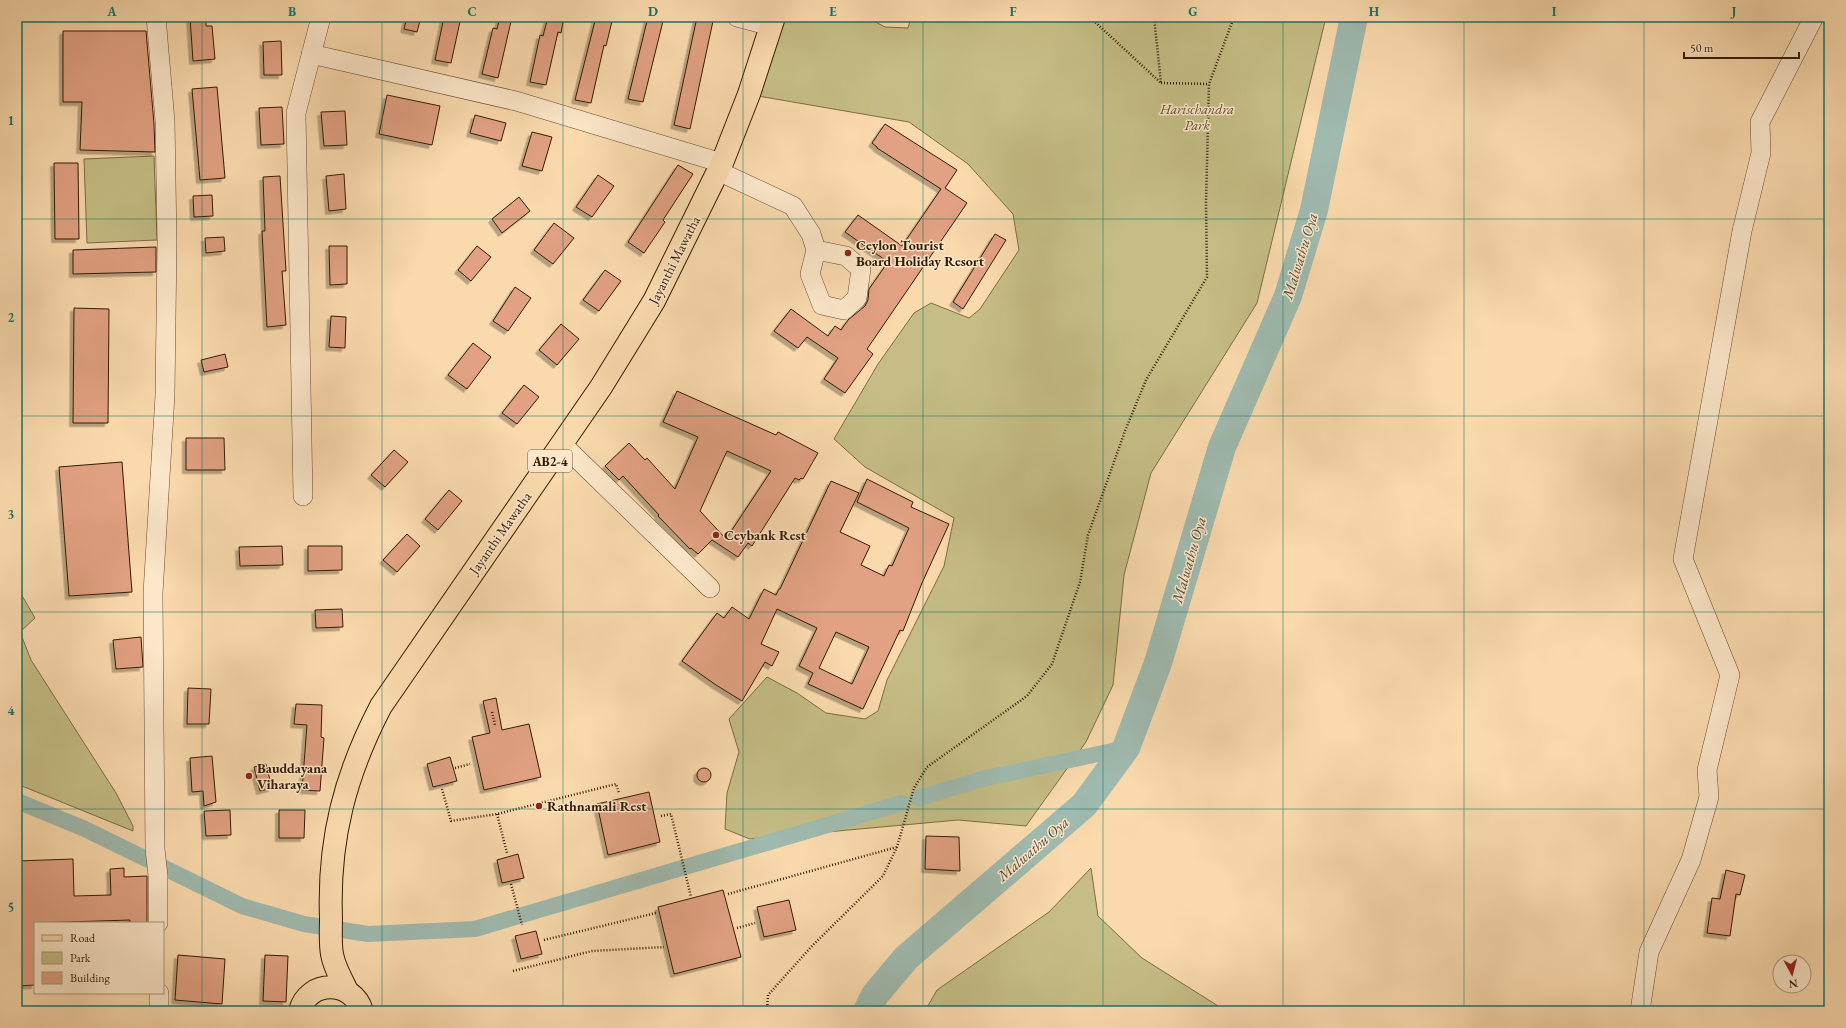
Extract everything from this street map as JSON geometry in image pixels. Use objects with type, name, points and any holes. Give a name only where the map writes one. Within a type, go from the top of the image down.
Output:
[{"type":"main road","name":"Jayanthi Mawatha","points":[[361,1005],[332,955],[330,898],[332,868],[340,810],[357,756],[366,734],[381,706],[601,387],[654,301],[720,167],[749,94],[772,21]]},
{"type":"main road","name":"Jayanthi Mawatha","points":[[300,1005],[332,955]]},
{"type":"main road","points":[[300,1005],[331,987],[361,1005]]},
{"type":"street","points":[[156,17],[165,121],[167,242],[165,395],[153,593],[155,849],[158,876],[158,922]]},
{"type":"street","points":[[303,496],[296,113],[321,17]]},
{"type":"street","points":[[738,17],[772,21]]},
{"type":"street","points":[[1640,1011],[1649,952],[1692,860],[1708,797],[1708,770],[1730,675],[1683,559],[1742,231],[1761,153],[1760,122],[1814,17]]},
{"type":"street","points":[[311,54],[516,101],[720,167],[793,206],[811,234],[816,250]]},
{"type":"street","points":[[562,444],[710,588]]},
{"type":"street","points":[[159,994],[159,1011]]},
{"type":"path","points":[[1093,17],[1094,22],[1161,82],[1209,84]]},
{"type":"path","points":[[1154,17],[1161,82]]},
{"type":"path","points":[[767,1011],[768,995],[811,947],[883,876],[897,847],[914,788],[927,767],[1027,696],[1052,664],[1080,582],[1088,535],[1128,424],[1146,380],[1207,278],[1206,202],[1209,84],[1234,17]]},
{"type":"path","points":[[492,712],[495,725]]},
{"type":"path","points":[[455,768],[470,764]]},
{"type":"path","points":[[442,789],[451,822],[497,814],[616,784],[619,793]]},
{"type":"path","points":[[497,814],[507,854]]},
{"type":"path","points":[[661,816],[671,814],[691,897]]},
{"type":"path","points":[[728,894],[897,847]]},
{"type":"path","points":[[511,884],[522,925]]},
{"type":"path","points":[[544,940],[656,913]]},
{"type":"path","points":[[737,928],[755,923]]},
{"type":"path","points":[[512,971],[592,951],[664,947]]},
{"type":"green space","name":"Harischandra Park","points":[[786,17],[866,17],[885,27],[908,28],[911,17],[1326,17],[1257,303],[1151,473],[1124,575],[1113,685],[1086,742],[1026,826],[958,820],[750,839],[725,829],[727,793],[739,752],[729,719],[767,677],[797,693],[826,713],[865,719],[878,711],[887,680],[944,566],[954,518],[865,467],[834,439],[878,364],[914,313],[931,303],[969,318],[980,309],[1019,250],[1013,214],[968,164],[909,122],[758,96]]},
{"type":"green space","points":[[154,156],[157,240],[87,243],[84,159]]},
{"type":"green space","points":[[17,587],[35,618],[20,632],[31,660],[116,793],[133,826],[133,831],[17,784]]},
{"type":"green space","points":[[1091,868],[1098,916],[1142,958],[1226,1011],[925,1011],[937,990],[1049,912]]},
{"type":"building","points":[[190,17],[206,17],[206,26],[212,26],[215,59],[193,61]]},
{"type":"building","points":[[407,17],[421,17],[417,32],[404,29]]},
{"type":"building","points":[[444,17],[461,17],[451,63],[435,60]]},
{"type":"building","points":[[500,17],[512,17],[498,78],[482,74],[493,28],[497,29]]},
{"type":"building","points":[[548,17],[564,17],[561,33],[558,32],[546,85],[530,82],[540,35],[543,36]]},
{"type":"building","points":[[596,17],[613,17],[606,46],[604,45],[591,103],[575,100]]},
{"type":"building","points":[[648,17],[664,17],[643,102],[628,99]]},
{"type":"building","points":[[697,17],[713,21],[690,129],[674,125]]},
{"type":"building","points":[[63,31],[146,31],[155,152],[80,150],[82,102],[63,102]]},
{"type":"building","points":[[281,41],[282,75],[264,75],[263,42]]},
{"type":"building","points":[[217,87],[225,178],[200,180],[192,89]]},
{"type":"building","points":[[387,95],[440,106],[432,145],[379,134]]},
{"type":"building","points":[[282,107],[284,144],[261,145],[259,108]]},
{"type":"building","points":[[345,111],[347,145],[324,146],[321,112]]},
{"type":"building","points":[[475,115],[506,123],[501,141],[470,133]]},
{"type":"building","points":[[885,124],[957,170],[945,188],[967,203],[867,349],[873,354],[845,393],[824,379],[838,358],[807,337],[798,348],[774,331],[791,309],[828,336],[835,326],[841,330],[848,320],[865,306],[868,300],[869,289],[888,262],[845,232],[858,215],[902,246],[941,189],[877,148],[872,143]]},
{"type":"building","points":[[532,132],[552,137],[542,171],[522,166]]},
{"type":"building","points":[[54,163],[78,163],[79,239],[55,239]]},
{"type":"building","points":[[678,165],[693,174],[663,220],[665,222],[644,253],[628,242]]},
{"type":"building","points":[[344,174],[346,209],[329,211],[326,176]]},
{"type":"building","points":[[598,175],[614,186],[592,217],[576,207]]},
{"type":"building","points":[[280,176],[286,271],[282,271],[286,325],[267,327],[262,231],[265,231],[263,177]]},
{"type":"building","points":[[212,195],[213,216],[194,217],[193,196]]},
{"type":"building","points":[[519,197],[530,211],[502,233],[492,219]]},
{"type":"building","points":[[554,223],[574,238],[553,264],[534,250]]},
{"type":"building","points":[[995,234],[1006,240],[963,309],[953,302]]},
{"type":"building","points":[[224,237],[225,251],[206,253],[205,238]]},
{"type":"building","points":[[329,246],[347,246],[347,284],[330,285]]},
{"type":"building","points":[[477,246],[491,257],[471,281],[458,270]]},
{"type":"building","points":[[156,247],[156,272],[73,274],[73,250]]},
{"type":"building","points":[[605,270],[621,281],[599,311],[583,300]]},
{"type":"building","points":[[515,287],[531,298],[508,331],[493,321]]},
{"type":"building","points":[[74,308],[109,309],[108,423],[73,423]]},
{"type":"building","points":[[331,316],[346,317],[345,348],[329,347]]},
{"type":"building","points":[[561,324],[579,339],[557,365],[539,350]]},
{"type":"building","points":[[473,343],[491,357],[467,389],[448,375]]},
{"type":"building","points":[[225,354],[228,367],[204,372],[201,360]]},
{"type":"building","points":[[524,385],[539,397],[517,424],[502,413]]},
{"type":"building","points":[[677,391],[776,435],[778,432],[818,453],[803,479],[801,478],[799,480],[795,478],[752,546],[748,543],[738,557],[712,540],[698,554],[691,548],[690,549],[658,516],[659,515],[623,476],[619,480],[605,466],[629,443],[645,460],[647,458],[675,489],[698,437],[663,422]],"holes":[[[727,451],[771,471],[726,539],[700,511]]]},
{"type":"building","points":[[186,438],[224,438],[225,470],[186,470]]},
{"type":"building","points":[[394,450],[408,462],[385,487],[371,475]]},
{"type":"building","points":[[122,462],[132,592],[69,596],[59,467]]},
{"type":"building","points":[[867,479],[913,502],[911,507],[949,524],[922,583],[903,631],[900,630],[863,709],[808,684],[813,673],[799,666],[817,628],[777,609],[761,644],[779,652],[772,666],[765,662],[742,701],[682,661],[717,613],[724,618],[732,607],[749,619],[764,589],[776,595],[831,481],[859,493],[840,532],[870,546],[861,565],[884,576],[889,565],[892,566],[909,528],[857,502]],"holes":[[[836,632],[869,647],[852,684],[819,668]]]},
{"type":"building","points":[[449,490],[462,501],[438,530],[425,519]]},
{"type":"building","points":[[407,534],[420,546],[397,572],[383,560]]},
{"type":"building","points":[[282,546],[283,565],[240,566],[239,547]]},
{"type":"building","points":[[308,546],[342,546],[342,570],[308,571]]},
{"type":"building","points":[[342,609],[343,627],[316,628],[315,610]]},
{"type":"building","points":[[141,637],[143,667],[116,669],[113,640]]},
{"type":"building","points":[[188,688],[211,689],[209,724],[187,724]]},
{"type":"building","points":[[496,698],[502,730],[529,724],[541,777],[484,790],[472,737],[490,733],[483,701]]},
{"type":"building","points":[[296,704],[322,705],[321,737],[324,738],[320,791],[302,790],[307,725],[294,724]]},
{"type":"building","points":[[212,756],[216,802],[204,806],[203,791],[192,792],[190,758]]},
{"type":"building","points":[[450,757],[457,781],[433,787],[427,764]]},
{"type":"building","points":[[266,764],[272,788],[260,791],[254,767]]},
{"type":"building","points":[[704,768],[709,770],[711,775],[709,780],[704,782],[699,780],[697,775],[699,770]]},
{"type":"building","points":[[649,792],[660,842],[608,855],[597,804]]},
{"type":"building","points":[[230,810],[231,835],[206,836],[204,811]]},
{"type":"building","points":[[279,810],[305,810],[304,838],[279,838]]},
{"type":"building","points":[[926,836],[959,837],[960,871],[925,869]]},
{"type":"building","points":[[518,854],[524,878],[502,883],[497,860]]},
{"type":"building","points":[[73,859],[74,896],[111,895],[110,869],[124,868],[124,877],[147,876],[147,922],[130,922],[130,920],[34,922],[34,985],[17,986],[17,861]]},
{"type":"building","points":[[1726,870],[1745,875],[1740,895],[1736,894],[1730,936],[1707,933],[1712,898],[1720,899]]},
{"type":"building","points":[[723,890],[741,957],[674,974],[658,907]]},
{"type":"building","points":[[789,900],[796,930],[764,937],[757,907]]},
{"type":"building","points":[[536,931],[542,954],[521,959],[515,936]]},
{"type":"building","points":[[178,955],[225,959],[222,1004],[175,1000]]},
{"type":"building","points":[[265,955],[288,956],[286,1002],[263,1001]]},
{"type":"waterway","name":"Malwathu Oya","points":[[867,1011],[875,995],[906,958],[1084,805],[1126,748],[1158,663],[1222,447],[1288,296],[1314,210],[1354,17]]},
{"type":"waterway","points":[[918,798],[986,778],[1126,748]]},
{"type":"waterway","points":[[17,801],[85,829],[242,906],[304,924],[368,934],[475,929],[902,803]]},
{"type":"place","name":"Ceylon Tourist Board Holiday Resort","points":[[848,253]]},
{"type":"place","name":"Ceybank Rest","points":[[716,535]]},
{"type":"place","name":"Bauddayana Viharaya","points":[[249,776]]},
{"type":"place","name":"Rathnamali Rest","points":[[539,806]]}]
